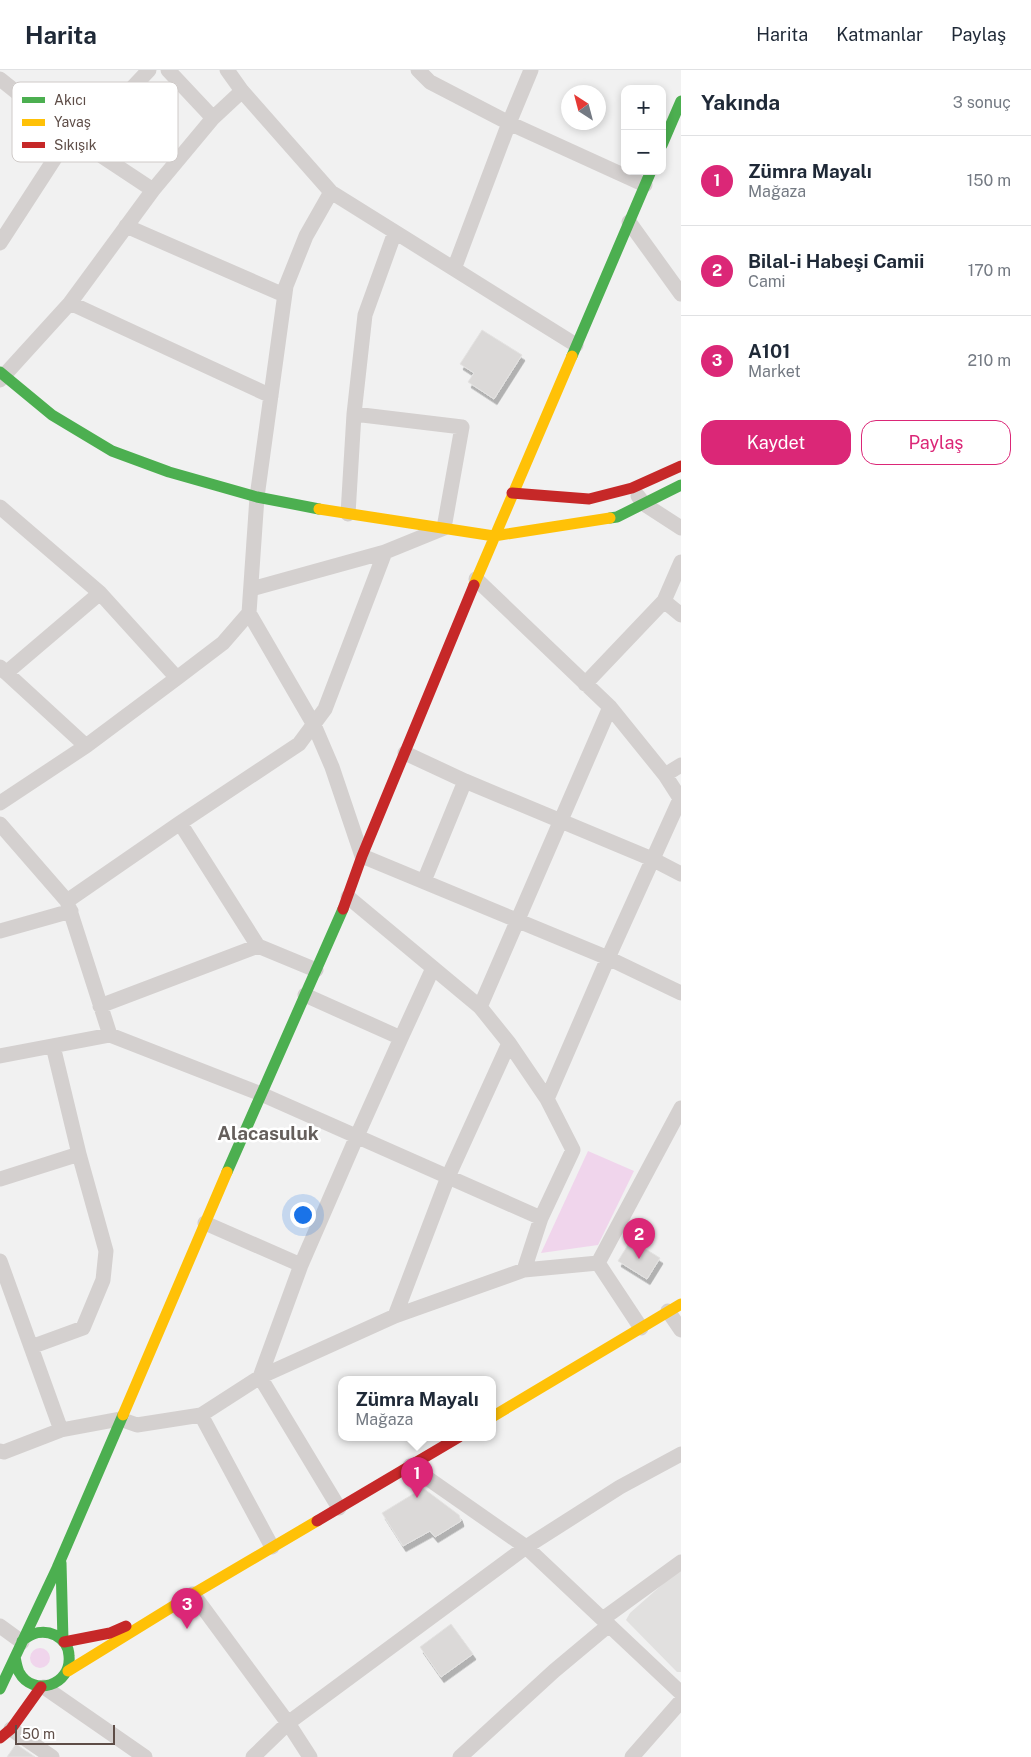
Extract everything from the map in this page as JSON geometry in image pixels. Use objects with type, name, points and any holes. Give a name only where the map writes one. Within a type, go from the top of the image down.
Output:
[{"type":"main road","points":[[666,136],[681,101]]},
{"type":"main road","points":[[0,1689],[60,1559],[348,897],[362,856],[476,579],[648,178]]},
{"type":"main road","points":[[1,376],[52,415],[112,451],[169,472],[257,497],[348,514],[494,536],[617,517],[681,485]]},
{"type":"main road","points":[[512,493],[589,499],[632,488],[681,466]]},
{"type":"main road","points":[[496,1415],[675,1308],[681,1300]]},
{"type":"main road","points":[[15,1657],[19,1674],[32,1685],[42,1687],[57,1683],[68,1671],[193,1594],[452,1441]]},
{"type":"main road","points":[[60,1559],[64,1641],[70,1655],[68,1671]]},
{"type":"main road","points":[[22,1642],[30,1635],[38,1632],[48,1632],[64,1641],[110,1633],[193,1594]]},
{"type":"main road","points":[[5,1733],[42,1687]]},
{"type":"street","points":[[136,82],[149,70]]},
{"type":"street","points":[[168,70],[213,118]]},
{"type":"street","points":[[227,70],[242,91],[331,192],[576,345]]},
{"type":"street","points":[[418,70],[430,82],[509,123],[648,178]]},
{"type":"street","points":[[454,269],[531,70]]},
{"type":"street","points":[[0,79],[12,89]]},
{"type":"street","points":[[178,160],[213,118],[242,91]]},
{"type":"street","points":[[0,243],[58,162]]},
{"type":"street","points":[[110,162],[153,190]]},
{"type":"street","points":[[1,376],[70,303],[153,190],[176,162]]},
{"type":"street","points":[[331,192],[306,236],[284,295],[257,497],[249,613],[314,725],[332,767],[362,856],[608,958],[681,993]]},
{"type":"street","points":[[629,222],[681,294]]},
{"type":"street","points":[[126,226],[284,295]]},
{"type":"street","points":[[348,514],[354,414],[365,315],[395,232]]},
{"type":"street","points":[[70,303],[271,396]]},
{"type":"street","points":[[251,589],[385,552],[444,528],[462,427],[354,414]]},
{"type":"street","points":[[632,488],[644,504],[681,528]]},
{"type":"street","points":[[0,507],[100,593],[177,678]]},
{"type":"street","points":[[0,930],[69,906],[180,823],[299,744],[325,709],[385,552]]},
{"type":"street","points":[[585,684],[664,601],[681,562]]},
{"type":"street","points":[[476,579],[610,707],[665,775],[680,800],[652,859],[547,1099]]},
{"type":"street","points":[[86,746],[3,670],[100,593]]},
{"type":"street","points":[[664,601],[681,616]]},
{"type":"street","points":[[0,803],[86,746],[177,678],[222,643],[249,613]]},
{"type":"street","points":[[480,1007],[610,707]]},
{"type":"street","points":[[405,753],[465,781],[652,859],[681,874]]},
{"type":"street","points":[[665,775],[681,765]]},
{"type":"street","points":[[424,881],[465,781]]},
{"type":"street","points":[[180,823],[258,946],[316,970]]},
{"type":"street","points":[[0,824],[69,906],[110,1035]]},
{"type":"street","points":[[348,897],[480,1007],[509,1043],[547,1099],[573,1150],[541,1218],[524,1270]]},
{"type":"street","points":[[100,1006],[258,946]]},
{"type":"street","points":[[260,1377],[301,1265],[433,968]]},
{"type":"street","points":[[305,995],[401,1038]]},
{"type":"street","points":[[0,1056],[110,1035],[261,1094],[541,1218]]},
{"type":"street","points":[[395,1316],[448,1177],[509,1043]]},
{"type":"street","points":[[31,1347],[83,1328],[103,1280],[106,1250],[79,1154],[53,1046]]},
{"type":"street","points":[[598,1263],[681,1108]]},
{"type":"street","points":[[0,1179],[79,1154]]},
{"type":"street","points":[[205,1223],[301,1265]]},
{"type":"street","points":[[0,1261],[62,1430]]},
{"type":"street","points":[[1,1453],[62,1430],[120,1419],[137,1425],[200,1415],[260,1377],[395,1316],[524,1270],[598,1263]]},
{"type":"street","points":[[598,1263],[641,1328]]},
{"type":"street","points":[[675,1308],[681,1330]]},
{"type":"street","points":[[260,1377],[339,1508]]},
{"type":"street","points":[[200,1415],[272,1547]]},
{"type":"street","points":[[253,1757],[288,1723],[526,1547],[620,1487],[681,1454]]},
{"type":"street","points":[[410,1466],[526,1547],[681,1693]]},
{"type":"street","points":[[460,1757],[606,1622],[681,1562]]},
{"type":"street","points":[[193,1594],[288,1723],[310,1757]]},
{"type":"street","points":[[0,1626],[22,1642]]},
{"type":"street","points":[[42,1687],[145,1757]]},
{"type":"street","points":[[632,1757],[681,1701]]},
{"type":"street","points":[[5,1733],[52,1757]]},
{"type":"shaded area","points":[[588,1151],[634,1171],[598,1245],[541,1253]]},
{"type":"shaded area","points":[[681,1568],[681,1672],[677,1672],[626,1620],[630,1613]]},
{"type":"shaded area","points":[[36,1648],[44,1648],[50,1654],[50,1662],[44,1668],[36,1668],[30,1662],[30,1654]]},
{"type":"building","points":[[482,330],[522,355],[494,399],[468,382],[474,373],[460,364]]},
{"type":"building","points":[[631,1240],[660,1258],[647,1279],[618,1261]]},
{"type":"building","points":[[423,1488],[459,1515],[461,1521],[435,1537],[430,1531],[403,1546],[382,1513]]},
{"type":"building","points":[[451,1624],[473,1654],[441,1677],[420,1647]]},
{"type":"building","points":[[16,1744],[35,1757],[7,1757]]},
{"type":"traffic: fast","points":[[666,136],[681,101]]},
{"type":"traffic: fast","points":[[572,356],[649,175]]},
{"type":"traffic: fast","points":[[0,372],[52,415],[112,451],[169,472],[257,497],[319,509]]},
{"type":"traffic: fast","points":[[610,518],[617,517],[681,485]]},
{"type":"traffic: fast","points":[[227,1172],[343,909]]},
{"type":"traffic: fast","points":[[0,1689],[57,1568],[123,1415]]},
{"type":"traffic: fast","points":[[61,1563],[63,1641]]},
{"type":"traffic: fast","points":[[15,1657],[19,1672],[25,1680],[33,1685],[50,1685],[58,1681],[68,1666],[69,1653],[67,1647],[55,1635],[46,1632],[37,1633],[22,1641]]},
{"type":"traffic: slow","points":[[474,585],[572,356]]},
{"type":"traffic: slow","points":[[319,509],[494,536],[610,518]]},
{"type":"traffic: slow","points":[[123,1415],[227,1172]]},
{"type":"traffic: slow","points":[[496,1415],[681,1304]]},
{"type":"traffic: slow","points":[[68,1671],[317,1521]]},
{"type":"traffic: jam","points":[[512,493],[589,499],[632,488],[681,466]]},
{"type":"traffic: jam","points":[[343,909],[362,856],[474,585]]},
{"type":"traffic: jam","points":[[317,1521],[452,1441]]},
{"type":"traffic: jam","points":[[64,1642],[110,1633],[126,1626]]},
{"type":"traffic: jam","points":[[0,1738],[11,1729],[41,1687]]},
{"type":"place","name":"Bilal-i Habeşi Camii","points":[[639,1259]]},
{"type":"place","name":"Zümra Mayalı","points":[[417,1498]]},
{"type":"place","name":"A101","points":[[187,1629]]},
{"type":"district","name":"Alacasuluk","points":[[268,1133]]}]
